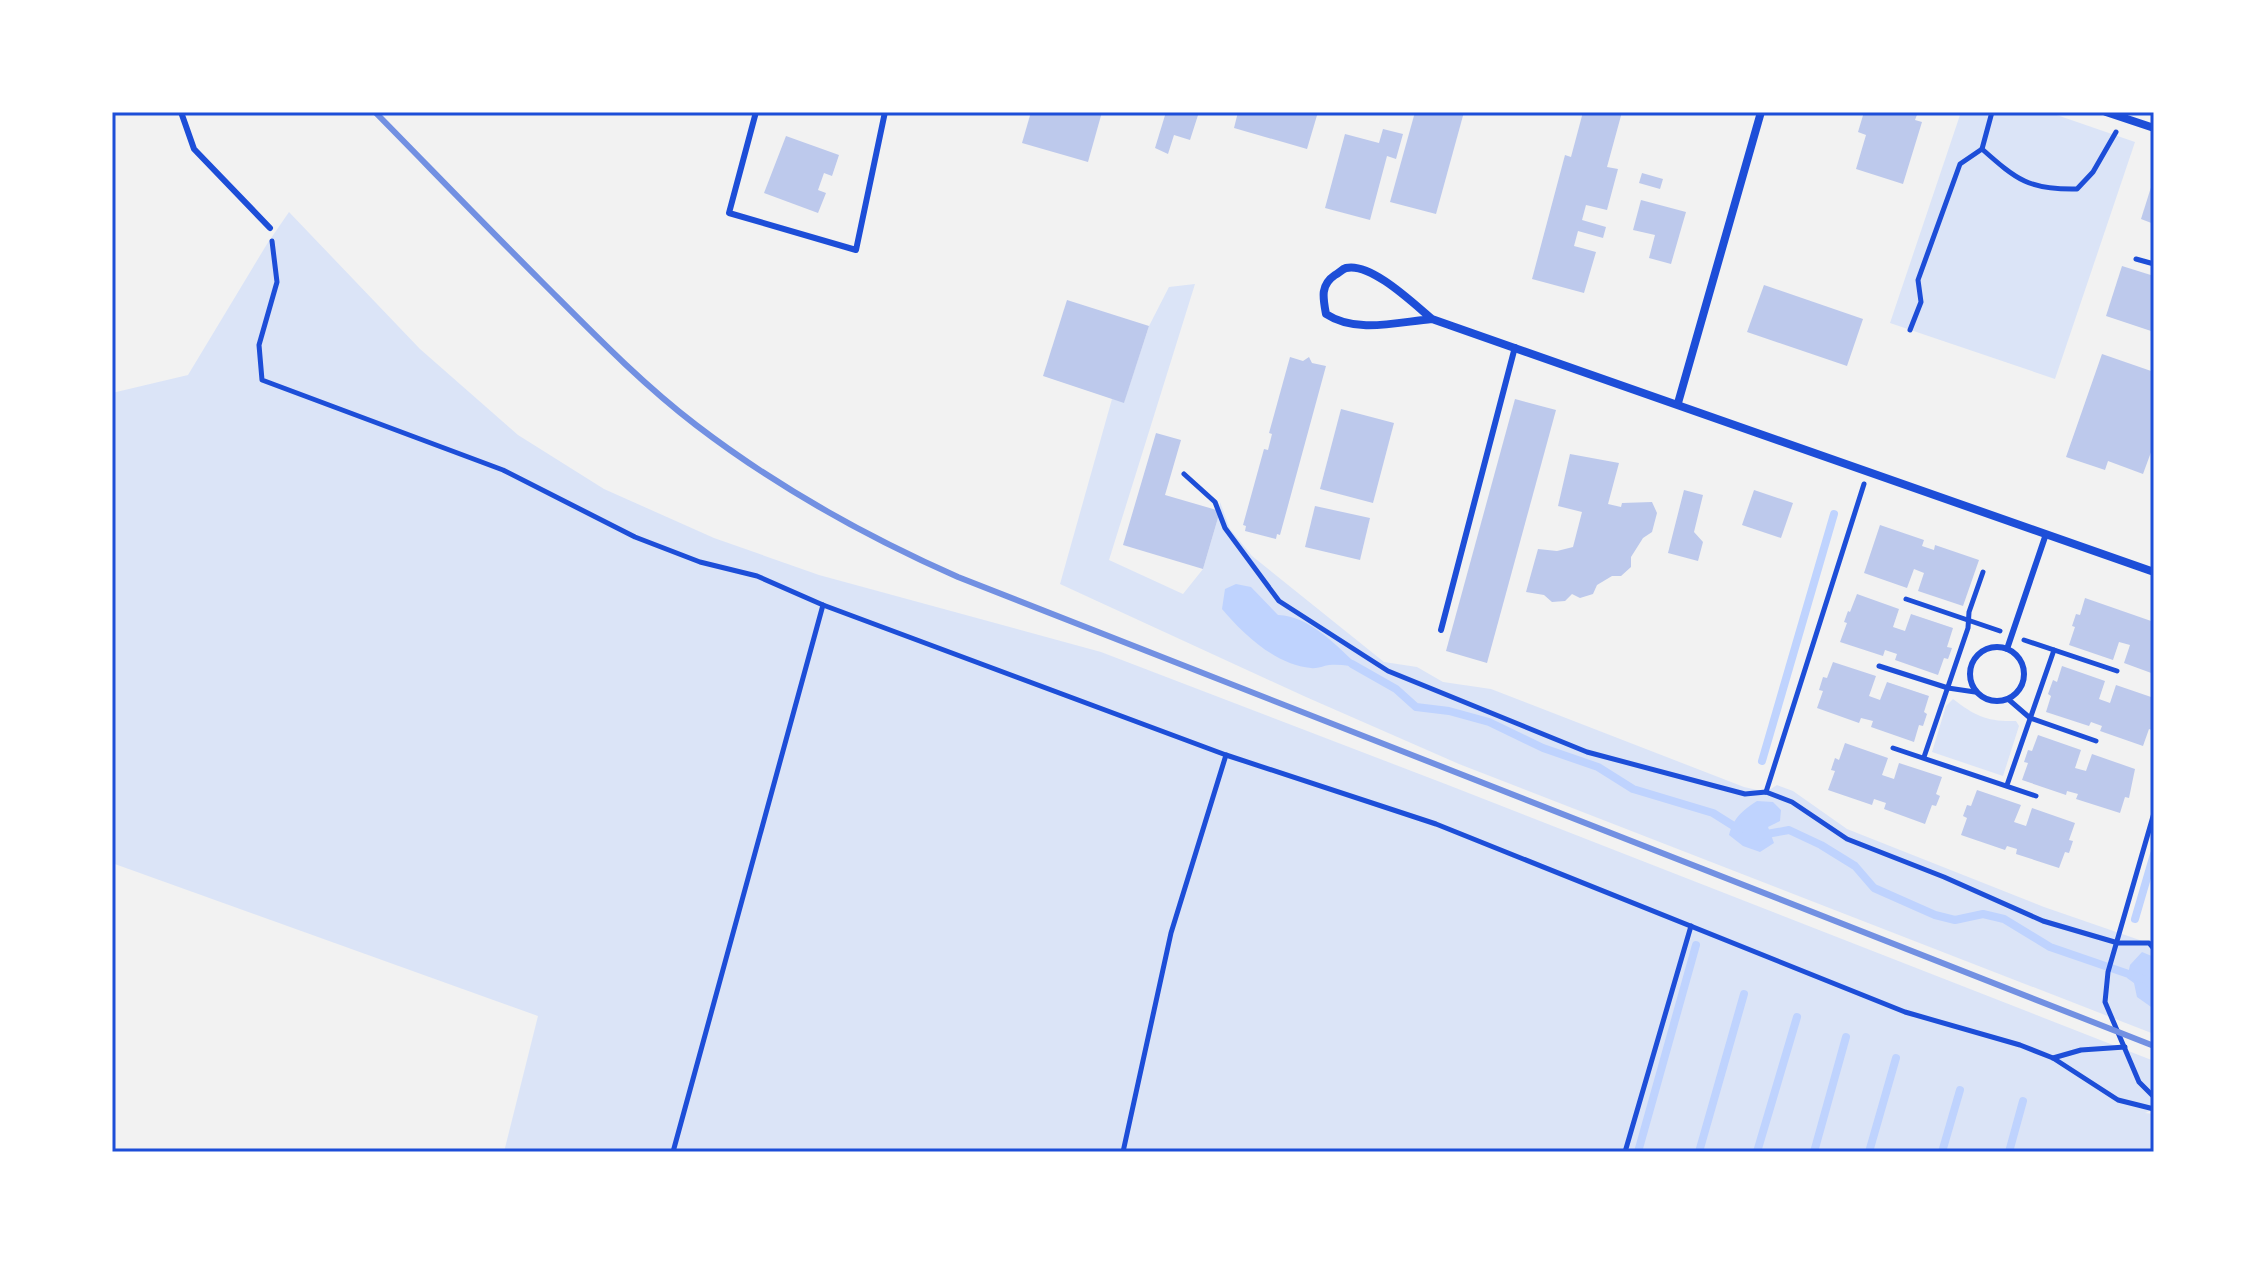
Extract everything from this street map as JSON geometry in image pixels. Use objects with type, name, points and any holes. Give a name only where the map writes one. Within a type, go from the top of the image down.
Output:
[{"type":"street","points":[[1678,403],[1761,112]]},
{"type":"street","points":[[2106,112],[2154,128]]},
{"type":"street","points":[[1432,319],[1360,325],[1339,323],[1326,314],[1322,295],[1329,279],[1346,268],[1363,270],[1385,282],[1432,319],[2154,572]]},
{"type":"lane","points":[[181,112],[194,149],[270,228]]},
{"type":"lane","points":[[756,112],[729,213],[856,250],[885,112]]},
{"type":"lane","points":[[1441,630],[1515,347]]},
{"type":"lane","points":[[2007,649],[2046,534]]},
{"type":"lane","points":[[1989,648],[2007,649],[2021,661],[2024,669],[2021,687],[2008,699],[1990,701],[1975,692],[1969,675],[1974,658],[1989,648]]},
{"type":"path","points":[[1910,330],[1921,302],[1918,280],[1960,164],[1982,149],[1992,112]]},
{"type":"path","points":[[1982,149],[2014,178],[2048,189],[2077,189],[2093,172],[2115,135],[2121,117]]},
{"type":"path","points":[[270,228],[277,282],[259,345],[262,380],[503,470],[635,537],[700,562],[757,576],[823,605],[1226,755],[1436,824],[1905,1012],[2020,1045],[2053,1058],[2118,1100],[2154,1109]]},
{"type":"path","points":[[2136,259],[2154,264]]},
{"type":"path","points":[[1766,792],[1868,471]]},
{"type":"path","points":[[1184,474],[1215,502],[1225,528],[1279,601],[1388,671],[1587,752],[1745,794],[1766,792],[1792,802],[1847,839],[2043,921],[2118,943],[2149,943],[2154,949]]},
{"type":"path","points":[[1924,757],[1968,628],[1969,612],[1983,572]]},
{"type":"path","points":[[673,1152],[823,605]]},
{"type":"path","points":[[2007,785],[2054,650]]},
{"type":"path","points":[[1879,666],[1948,688],[1975,692]]},
{"type":"path","points":[[2008,699],[2030,718],[2096,741]]},
{"type":"path","points":[[1893,748],[2036,796]]},
{"type":"path","points":[[1123,1152],[1171,933],[1226,755]]},
{"type":"path","points":[[2154,813],[2108,972],[2105,1002],[2139,1082],[2154,1097]]},
{"type":"path","points":[[1625,1152],[1691,926]]},
{"type":"path","points":[[2053,1058],[2081,1050],[2125,1047]]},
{"type":"shaded area","points":[[1961,112],[2048,112],[2135,142],[2055,379],[1890,323]]},
{"type":"shaded area","points":[[289,212],[420,349],[518,435],[604,489],[714,538],[819,575],[1101,652],[2154,1061],[2154,1109],[2145,1113],[2154,1114],[2154,1152],[504,1152],[538,1016],[112,863],[112,393],[188,375]]},
{"type":"shaded area","points":[[1195,284],[1109,560],[1183,594],[1203,569],[1220,502],[1230,529],[1252,556],[1384,662],[1417,667],[1443,682],[1491,689],[1744,787],[1766,792],[1777,785],[1793,791],[1847,829],[2044,907],[2154,945],[2154,1034],[1459,764],[1060,584],[1112,399],[1124,402],[1149,326],[1169,287]]},
{"type":"shaded area","points":[[1953,699],[1982,717],[2016,721],[2019,726],[2003,776],[1932,752],[1946,706]]},
{"type":"water","points":[[1236,584],[1251,587],[1278,615],[1312,627],[1361,668],[1298,666],[1273,655],[1240,629],[1222,609],[1225,589]]},
{"type":"water","points":[[1757,801],[1773,802],[1781,810],[1780,821],[1768,827],[1774,843],[1760,852],[1743,846],[1729,835],[1739,815]]},
{"type":"water","points":[[2142,952],[2154,957],[2154,1009],[2137,997],[2134,983],[2127,978],[2130,965]]},
{"type":"building","points":[[1031,112],[1102,112],[1088,162],[1022,143]]},
{"type":"building","points":[[1166,112],[1199,112],[1190,140],[1174,135],[1168,154],[1155,148]]},
{"type":"building","points":[[1238,112],[1318,112],[1307,149],[1234,128]]},
{"type":"building","points":[[1415,112],[1464,112],[1436,214],[1390,202]]},
{"type":"building","points":[[1583,112],[1622,112],[1607,167],[1618,169],[1607,210],[1586,205],[1582,220],[1606,227],[1603,238],[1578,231],[1574,246],[1596,252],[1584,293],[1532,279],[1565,155],[1571,157]]},
{"type":"building","points":[[1864,112],[1918,112],[1915,120],[1922,122],[1903,184],[1856,169],[1866,135],[1858,132]]},
{"type":"building","points":[[1383,129],[1403,134],[1396,159],[1387,156],[1370,220],[1325,208],[1345,134],[1379,143]]},
{"type":"building","points":[[786,136],[839,155],[832,176],[824,173],[818,190],[826,193],[818,213],[764,193]]},
{"type":"building","points":[[1642,173],[1663,179],[1660,189],[1639,183]]},
{"type":"building","points":[[2154,181],[2154,224],[2141,219]]},
{"type":"building","points":[[1641,200],[1686,212],[1671,264],[1649,258],[1655,235],[1633,230]]},
{"type":"building","points":[[2122,266],[2154,276],[2154,332],[2106,316]]},
{"type":"building","points":[[1764,285],[1863,319],[1847,366],[1747,332]]},
{"type":"building","points":[[1067,300],[1149,326],[1124,403],[1043,376]]},
{"type":"building","points":[[2102,354],[2154,372],[2154,444],[2143,474],[2108,461],[2105,470],[2066,457]]},
{"type":"building","points":[[1290,357],[1303,361],[1309,357],[1312,363],[1326,366],[1280,535],[1277,534],[1276,539],[1245,531],[1246,526],[1243,525],[1264,449],[1268,450],[1272,434],[1269,433]]},
{"type":"building","points":[[1515,399],[1556,410],[1487,663],[1446,651]]},
{"type":"building","points":[[1341,409],[1394,423],[1373,503],[1320,489]]},
{"type":"building","points":[[1156,433],[1181,440],[1165,495],[1220,511],[1203,569],[1123,545]]},
{"type":"building","points":[[1570,454],[1619,463],[1608,504],[1621,507],[1622,503],[1652,502],[1657,513],[1652,532],[1643,538],[1631,557],[1631,567],[1621,576],[1612,576],[1597,585],[1593,594],[1580,598],[1572,594],[1565,601],[1552,602],[1544,595],[1526,592],[1538,549],[1557,551],[1573,547],[1582,512],[1558,506]]},
{"type":"building","points":[[1684,490],[1703,495],[1694,532],[1703,542],[1698,561],[1668,553]]},
{"type":"building","points":[[1754,490],[1793,503],[1781,538],[1742,525]]},
{"type":"building","points":[[1315,506],[1370,518],[1360,560],[1305,547]]},
{"type":"building","points":[[1880,525],[1924,540],[1922,546],[1934,550],[1935,545],[1979,560],[1963,606],[1918,591],[1924,573],[1914,569],[1907,588],[1864,573]]},
{"type":"building","points":[[1857,594],[1899,609],[1893,627],[1905,631],[1911,614],[1953,628],[1947,647],[1952,648],[1948,659],[1944,658],[1938,675],[1895,660],[1897,654],[1885,650],[1883,656],[1840,642],[1847,623],[1844,622]]},
{"type":"building","points":[[2085,598],[2154,622],[2154,674],[2124,663],[2130,645],[2119,642],[2113,660],[2069,645],[2076,614],[2080,615]]},
{"type":"building","points":[[1833,662],[1876,676],[1869,696],[1880,700],[1887,682],[1929,696],[1924,712],[1927,714],[1923,726],[1919,725],[1914,742],[1871,727],[1873,721],[1861,718],[1859,723],[1817,708],[1823,691],[1819,690],[1823,677],[1827,678]]},
{"type":"building","points":[[2062,666],[2105,681],[2099,699],[2110,703],[2116,685],[2154,698],[2154,731],[2149,729],[2143,746],[2100,731],[2102,726],[2091,722],[2089,726],[2046,712],[2051,696],[2048,694],[2053,680],[2057,682]]},
{"type":"building","points":[[2038,735],[2081,750],[2075,768],[2086,771],[2092,754],[2135,769],[2129,798],[2125,797],[2120,813],[2076,799],[2078,794],[2067,791],[2066,795],[2022,780],[2028,763],[2024,762],[2028,750],[2032,751]]},
{"type":"building","points":[[1845,743],[1888,758],[1882,775],[1894,779],[1899,763],[1942,777],[1936,794],[1940,796],[1936,806],[1932,805],[1925,824],[1884,809],[1886,803],[1874,799],[1872,805],[1828,790],[1835,771],[1831,770],[1835,758],[1839,760]]},
{"type":"building","points":[[1977,790],[2021,805],[2014,822],[2026,826],[2032,808],[2075,823],[2069,840],[2073,841],[2069,853],[2065,852],[2059,868],[2016,854],[2017,849],[2007,846],[2005,850],[1961,835],[1967,818],[1963,816]]},
{"type":"waterway","points":[[1762,761],[1834,514]]},
{"type":"waterway","points":[[1352,664],[1396,689],[1416,707],[1449,711],[1489,722],[1543,748],[1598,767],[1633,789],[1713,813],[1740,830]]},
{"type":"waterway","points":[[1761,835],[1789,830],[1855,866],[1874,888],[1935,915],[1955,920],[1983,914],[2004,919],[2050,947],[2146,980],[2154,987]]},
{"type":"waterway","points":[[2135,919],[2154,854]]},
{"type":"waterway","points":[[1638,1152],[1696,945]]},
{"type":"waterway","points":[[1699,1152],[1744,994]]},
{"type":"waterway","points":[[1757,1152],[1797,1017]]},
{"type":"waterway","points":[[1814,1152],[1846,1037]]},
{"type":"waterway","points":[[1869,1152],[1896,1058]]},
{"type":"waterway","points":[[1942,1152],[1960,1090]]},
{"type":"waterway","points":[[2009,1152],[2023,1101]]},
{"type":"railway","points":[[375,112],[578,319],[655,391],[758,469],[889,545],[958,577],[2154,1046]]}]
